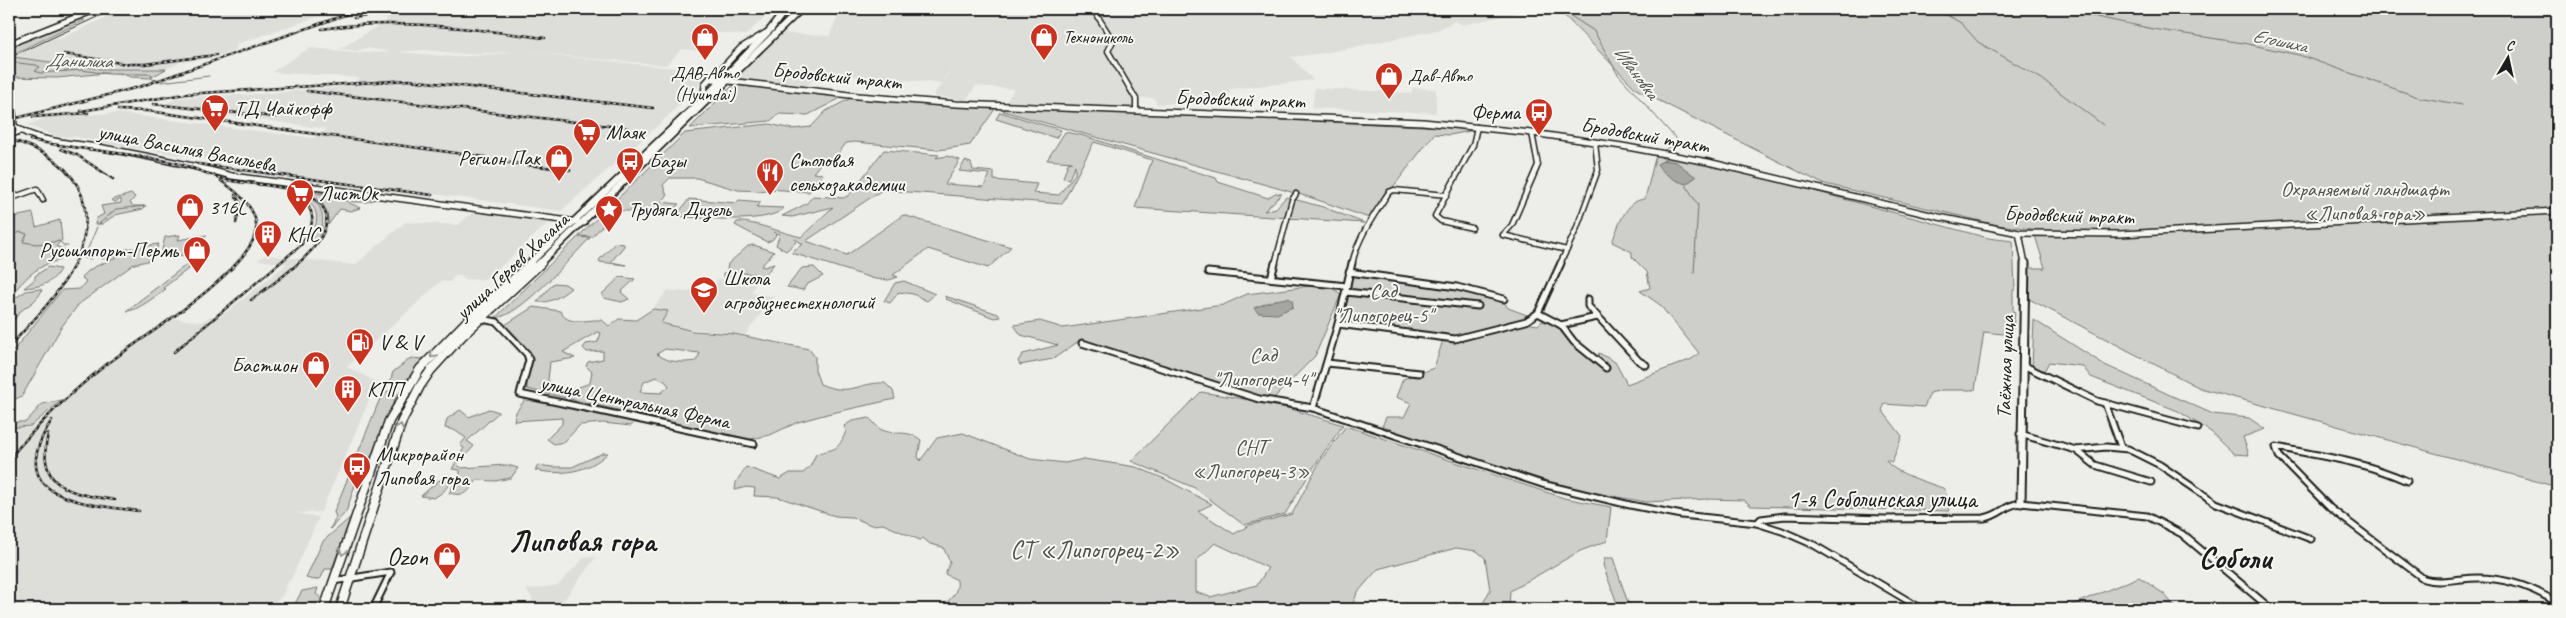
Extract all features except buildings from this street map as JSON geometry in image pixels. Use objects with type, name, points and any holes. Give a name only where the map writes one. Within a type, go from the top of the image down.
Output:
[{"type":"main road","name":"улица Героев Хасана","points":[[324,609],[382,437],[408,386],[420,369],[449,338],[580,223],[770,30],[786,9]]},
{"type":"main road","name":"улица Героев Хасана","points":[[340,609],[396,436],[408,407],[420,386],[442,356],[728,82],[801,9]]},
{"type":"street","points":[[9,44],[97,9]]},
{"type":"street","points":[[1093,9],[1113,41],[1108,51],[1136,99],[1136,111]]},
{"type":"street","points":[[704,98],[704,84],[741,48],[770,30]]},
{"type":"street","points":[[713,75],[713,80],[720,81]]},
{"type":"street","name":"Бродовский тракт","points":[[720,81],[858,96],[956,104],[1423,122],[1532,133],[1708,162],[1939,217],[2019,233],[2120,234],[2557,211]]},
{"type":"street","points":[[9,111],[14,114],[13,124],[21,131],[9,136]]},
{"type":"street","points":[[1472,228],[1437,219],[1435,216],[1473,145],[1477,127]]},
{"type":"street","name":"улица Василия Васильева","points":[[21,131],[72,143],[185,163],[232,176],[580,223]]},
{"type":"street","points":[[1532,133],[1531,142],[1539,160],[1538,165],[1512,225],[1502,235],[1528,239],[1567,250]]},
{"type":"street","points":[[1338,324],[1424,334],[1455,340],[1526,321],[1538,313],[1567,250],[1598,170],[1595,142]]},
{"type":"street","points":[[9,199],[37,189],[43,200]]},
{"type":"street","points":[[1313,408],[1338,324],[1355,252],[1369,222],[1389,192],[1406,190],[1446,195]]},
{"type":"street","points":[[1270,278],[1292,200],[1296,194]]},
{"type":"street","name":"Таёжная улица","points":[[2019,233],[2023,243],[2025,283],[2020,434],[2021,503]]},
{"type":"street","points":[[1208,272],[1248,278],[1270,278],[1478,306]]},
{"type":"street","points":[[1349,272],[1457,287],[1504,299]]},
{"type":"street","points":[[1588,299],[1588,306],[1597,317],[1639,361],[1646,365]]},
{"type":"street","points":[[1538,313],[1561,325],[1574,342],[1606,368]]},
{"type":"street","points":[[1561,325],[1597,317]]},
{"type":"street","name":"улица Центральная Ферма","points":[[480,319],[497,322],[527,354],[527,368],[520,394],[754,444]]},
{"type":"street","points":[[1082,343],[1259,399],[1313,408],[1559,488],[1682,515],[1757,523],[1814,545],[1922,609]]},
{"type":"street","points":[[1327,363],[1419,373]]},
{"type":"street","points":[[2023,365],[2105,403],[2198,428]]},
{"type":"street","points":[[2105,403],[2121,447]]},
{"type":"street","points":[[2020,434],[2076,450],[2121,447],[2142,454],[2216,503],[2310,539]]},
{"type":"street","points":[[2407,480],[2350,462],[2276,447],[2279,456],[2330,508],[2424,579],[2436,582],[2480,578],[2514,580],[2525,584],[2557,603]]},
{"type":"street","points":[[2076,450],[2095,465],[2152,482]]},
{"type":"street","points":[[2021,503],[2083,511],[2147,516],[2182,534],[2271,609]]},
{"type":"street","name":"1-я Соболинская улица","points":[[1757,523],[1761,519],[1785,516],[1922,520],[1984,518],[1996,516],[2009,504],[2021,503]]},
{"type":"street","points":[[334,581],[349,577],[392,572],[373,609]]},
{"type":"shaded area","points":[[123,9],[341,9],[237,44],[236,50],[211,58],[181,62],[166,69],[101,69],[14,57],[55,38],[60,39]]},
{"type":"shaded area","points":[[411,9],[773,9],[746,35],[709,32],[699,41],[698,48],[701,51],[682,49],[666,65],[521,52],[713,72],[665,119],[561,211],[262,171],[229,162],[126,147],[77,137],[56,136],[27,125],[49,117],[116,113],[314,138],[327,129],[162,106],[177,98],[186,97],[260,94],[349,86],[360,78],[272,72],[309,48],[366,53],[391,52],[366,48],[356,51],[340,49],[389,19],[374,17],[380,13]],"holes":[[[425,50],[465,54],[519,52],[455,57],[399,52]]]},
{"type":"shaded area","points":[[828,9],[1519,9],[1517,13],[1462,25],[1455,21],[1437,30],[1325,53],[1291,57],[1313,80],[1231,89],[1225,105],[1157,104],[1154,98],[1134,98],[1133,107],[1128,109],[1005,104],[1014,89],[976,86],[966,100],[933,96],[955,64],[941,83],[819,73],[806,87],[737,78],[782,33],[829,36],[840,13],[824,14]]},
{"type":"shaded area","points":[[1315,88],[1411,93],[1413,88],[1436,89],[1436,113],[1312,108]]},
{"type":"shaded area","points":[[1665,160],[1676,162],[1696,177],[1686,184],[1674,179],[1666,174],[1657,164]]},
{"type":"shaded area","points":[[474,211],[550,221],[507,261],[483,280],[463,279],[462,276],[456,275],[450,282],[441,281],[347,367],[377,382],[321,512],[295,513],[319,517],[283,595],[269,609],[9,609],[9,430],[33,427],[80,384],[130,344],[138,345],[172,318],[203,322],[210,316],[220,317],[287,264],[258,260],[266,255],[355,265],[405,222],[458,225]]},
{"type":"shaded area","name":"Школа агробизнестехнологий","points":[[718,279],[756,283],[751,293],[774,296],[745,335],[641,323],[668,290],[686,292],[698,287],[712,286]]},
{"type":"shaded area","points":[[1288,298],[1292,300],[1293,307],[1277,314],[1258,313],[1254,308],[1275,300]]},
{"type":"shaded area","points":[[596,557],[557,609],[526,609],[533,599],[526,590],[558,585],[584,558]]},
{"type":"green space","name":"Охраняемый ландшафт «Липовая гора»","points":[[1558,9],[2557,9],[2557,487],[2200,388],[2029,299],[2028,268],[2045,268],[2033,229],[1998,225],[1821,183],[1636,89]]},
{"type":"green space","points":[[78,19],[85,20],[9,56],[9,46]]},
{"type":"green space","points":[[13,57],[101,69],[166,69],[150,78],[130,77],[121,73],[57,78],[9,77],[9,59]]},
{"type":"green space","points":[[733,85],[841,96],[839,99],[808,115],[779,114],[770,121],[690,128]]},
{"type":"green space","points":[[851,98],[995,109],[970,145],[939,150],[855,142],[846,143],[833,161],[823,160],[813,173],[823,174],[809,192],[770,189],[760,191],[738,190],[697,178],[670,178],[663,185],[667,196],[661,202],[679,204],[668,215],[617,210],[592,237],[579,236],[685,133],[769,124],[792,129],[811,127],[826,111]]},
{"type":"green space","points":[[1007,108],[1467,128],[1475,130],[1450,135],[1434,134],[1369,218],[1309,197],[1003,111]]},
{"type":"green space","points":[[1000,112],[1061,130],[1056,138],[996,119]]},
{"type":"green space","points":[[1065,132],[1081,135],[1216,178],[1218,182],[1268,198],[1275,193],[1282,194],[1264,211],[1276,208],[1286,197],[1323,207],[1364,223],[1135,208],[1152,160],[1094,142],[1062,204],[882,190],[806,241],[847,255],[903,215],[1011,247],[988,268],[928,249],[893,275],[898,277],[889,280],[875,279],[792,253],[803,244],[795,239],[796,242],[786,251],[776,245],[780,234],[773,232],[776,235],[767,242],[735,225],[737,222],[750,223],[801,237],[833,207],[792,217],[782,216],[806,204],[813,196],[844,198],[849,195],[884,150],[939,155],[936,158],[947,156],[960,160],[945,184],[984,187],[990,174],[959,171],[965,161],[971,163],[973,170],[994,172],[994,180],[1037,184],[1033,193],[1059,195],[1075,174],[1075,165],[1069,179],[1063,178],[1068,163],[1072,162],[1047,160]]},
{"type":"green space","name":"Сад \"Липогорец-5\"","points":[[1656,154],[1755,175],[1988,238],[2013,241],[2015,290],[2013,290],[2013,312],[2015,313],[2012,335],[1984,332],[1975,390],[1942,390],[1930,393],[1924,407],[1885,404],[1882,410],[1902,436],[1892,462],[1886,460],[1890,465],[1903,473],[1945,489],[1949,511],[1751,506],[1744,500],[1707,499],[1647,502],[1576,490],[1381,429],[1386,417],[1404,417],[1411,403],[1396,397],[1403,379],[1434,368],[1444,337],[1338,324],[1349,272],[1438,283],[1502,299],[1508,308],[1527,315],[1519,322],[1538,325],[1542,321],[1563,327],[1581,351],[1596,362],[1599,353],[1615,362],[1627,384],[1692,359],[1699,353],[1659,304],[1640,291],[1650,288],[1647,272],[1632,257],[1632,252],[1612,242],[1627,209],[1632,204],[1645,199]]},
{"type":"green space","points":[[272,185],[362,195],[376,199],[367,202],[354,202],[320,192]]},
{"type":"green space","points":[[300,190],[338,197],[360,208],[351,211],[340,209],[328,225],[327,212],[321,202],[312,195]]},
{"type":"green space","points":[[131,194],[135,197],[130,203],[133,206],[144,206],[143,209],[115,215],[102,224],[95,224],[97,218],[104,214],[101,206],[121,203],[121,199],[115,202],[111,200]]},
{"type":"green space","points":[[305,196],[317,203],[322,214],[321,233],[318,239],[310,239],[315,226],[316,212]]},
{"type":"green space","points":[[689,199],[736,203],[739,200],[761,202],[757,207],[784,208],[764,217],[749,219],[676,216]]},
{"type":"green space","points":[[33,213],[36,227],[60,220],[62,240],[56,246],[65,250],[60,254],[63,256],[60,260],[47,264],[35,271],[9,297],[9,218]]},
{"type":"green space","points":[[180,235],[178,240],[207,235],[188,254],[177,256],[161,254],[165,237]]},
{"type":"green space","points":[[578,237],[590,238],[545,285],[518,308],[495,318]]},
{"type":"green space","points":[[615,243],[624,244],[624,246],[611,262],[626,265],[600,262],[599,260]]},
{"type":"green space","points":[[159,244],[151,260],[134,264],[79,304],[62,326],[22,396],[9,402],[9,356],[62,290],[80,289],[86,281],[82,278],[86,273],[120,255],[101,259],[99,254],[133,248],[137,251],[142,246]]},
{"type":"green space","points":[[754,245],[774,252],[761,266],[774,264],[764,276],[751,278],[754,274],[742,273],[738,277],[723,276],[723,273],[730,272],[727,270],[728,264],[748,246]]},
{"type":"green space","points":[[186,265],[192,266],[163,288],[166,289],[141,306],[126,311]]},
{"type":"green space","points":[[48,267],[60,269],[54,278],[45,284],[24,288],[35,279],[35,276]]},
{"type":"green space","points":[[814,267],[823,276],[806,285],[803,290],[787,287],[802,268]]},
{"type":"green space","points":[[620,277],[635,279],[621,292],[629,299],[622,302],[604,298],[602,294]]},
{"type":"green space","points":[[904,281],[935,294],[927,301],[913,294],[899,292],[890,303],[884,301],[895,283]]},
{"type":"green space","points":[[554,283],[565,284],[571,288],[555,299],[547,302],[537,302]]},
{"type":"green space","name":"Сад \"Липогорец-4\"","points":[[1326,284],[1341,294],[1315,356],[1272,400],[1079,341],[1053,359],[1020,365],[1018,361],[1023,354],[1058,345],[1021,335],[1014,325],[1040,321],[1063,328],[1223,305],[1247,294]]},
{"type":"green space","points":[[42,290],[38,297],[22,310],[9,327],[9,302],[26,291]]},
{"type":"green space","points":[[945,296],[998,314],[1000,317],[994,318],[946,299]]},
{"type":"green space","points":[[533,307],[560,311],[563,316],[573,321],[602,320],[609,326],[619,319],[636,320],[653,309],[668,311],[661,323],[693,331],[734,334],[809,349],[815,357],[815,370],[820,384],[831,388],[847,389],[885,383],[893,391],[895,399],[798,422],[770,435],[747,440],[527,389],[527,354],[505,325]],"holes":[[[597,332],[601,333],[598,342],[586,344],[583,348],[587,352],[603,351],[603,359],[588,362],[586,366],[592,372],[590,383],[560,394],[548,380],[550,362],[575,358],[563,352]],[[665,349],[700,353],[696,361],[676,362],[657,354]],[[656,377],[665,381],[669,386],[661,393],[640,392],[644,382]]]},
{"type":"green space","points":[[2034,320],[2105,365],[2213,414],[2249,418],[2265,429],[2243,437],[2249,455],[2234,454],[2211,432],[2178,411],[2091,377],[2082,366],[2049,362],[2044,371],[2032,367]]},
{"type":"green space","points":[[411,358],[424,359],[405,380],[396,383],[390,382],[393,372]]},
{"type":"green space","points":[[395,390],[397,394],[368,464],[357,479],[346,512],[330,529],[336,517],[334,512],[379,401],[388,391]]},
{"type":"green space","name":"СНТ «Липогорец-3»","points":[[1201,392],[1275,404],[1343,425],[1315,465],[1285,514],[1244,525],[1195,488],[1131,461]]},
{"type":"green space","points":[[533,397],[635,420],[635,422],[631,426],[603,423],[580,425],[564,442],[554,444],[547,439],[562,424],[562,418],[514,421],[516,412],[526,398]]},
{"type":"green space","points":[[62,400],[31,426],[9,428],[9,421],[13,419],[14,422],[26,422],[42,404]]},
{"type":"green space","points":[[489,409],[499,412],[467,441],[474,446],[457,465],[462,468],[507,465],[518,468],[511,478],[495,481],[477,480],[466,493],[449,493],[460,474],[460,470],[452,469],[464,448],[460,445],[466,438],[454,430],[445,428],[447,419],[460,410],[469,417]]},
{"type":"green space","name":"СТ «Липогорец-2»","points":[[869,418],[882,430],[916,437],[921,440],[918,456],[920,461],[937,438],[963,433],[1030,459],[1065,463],[1084,459],[1136,467],[1165,479],[1212,504],[1198,511],[1234,534],[1250,525],[1292,514],[1320,461],[1346,426],[1564,498],[1611,507],[1607,541],[1580,551],[1510,591],[1509,606],[1512,609],[1480,609],[1490,590],[1485,558],[1477,551],[1456,548],[1378,569],[1357,593],[1351,609],[940,609],[957,589],[957,580],[945,574],[950,562],[943,547],[930,544],[923,538],[920,540],[883,524],[871,525],[852,517],[835,516],[778,497],[754,496],[755,488],[746,487],[735,490],[736,482],[746,467],[780,479],[790,473],[803,473],[810,467],[816,454],[832,450],[841,443],[846,431],[844,426],[852,421]],"holes":[[[1215,543],[1268,568],[1257,585],[1210,597],[1196,592],[1196,561]]]},
{"type":"green space","points":[[603,453],[608,453],[592,465],[574,471],[555,473],[535,470],[538,465],[572,467]]},
{"type":"green space","points":[[451,475],[454,478],[443,492],[434,498],[421,496],[438,481]]},
{"type":"green space","points":[[351,517],[332,569],[325,569],[321,578],[314,580],[306,578],[323,541]]},
{"type":"green space","points":[[1605,558],[1613,558],[1630,609],[1619,609],[1603,565]]},
{"type":"green space","points":[[2139,577],[2164,594],[2177,609],[2062,609]]},
{"type":"green space","points":[[318,588],[316,594],[321,598],[318,609],[292,609],[302,591]]},
{"type":"waterway","name":"Ивановка","points":[[1560,9],[1594,31],[1617,73],[1678,141],[1663,151]]},
{"type":"waterway","points":[[1936,9],[1961,23],[1978,42],[2042,79],[2103,125]]},
{"type":"waterway","name":"Егошиха","points":[[2059,9],[2153,29],[2243,43],[2299,55],[2418,97],[2462,105]]},
{"type":"waterway","name":"Данилиха","points":[[9,62],[36,65],[40,67],[35,71],[40,73],[82,70],[109,74],[151,74],[152,79],[157,80]]},
{"type":"waterway","name":"Данилиха","points":[[161,82],[209,76]]},
{"type":"waterway","name":"Ивановка","points":[[1660,156],[1666,161]]},
{"type":"waterway","name":"Ивановка","points":[[1686,185],[1698,205],[1694,273]]},
{"type":"waterway","points":[[99,224],[116,209],[146,206]]},
{"type":"waterway","points":[[91,259],[84,258],[97,227]]},
{"type":"waterway","points":[[9,236],[21,232],[27,234],[23,242],[37,244],[60,241],[64,246],[68,246]]},
{"type":"tram line","points":[[9,58],[114,9]]},
{"type":"railway","points":[[9,120],[139,87],[362,9]]},
{"type":"railway","points":[[354,18],[405,9]]},
{"type":"railway","points":[[496,9],[522,11]]},
{"type":"railway","points":[[322,29],[378,24],[406,24],[461,28],[545,38]]},
{"type":"railway","points":[[64,54],[127,64],[145,64],[216,55]]},
{"type":"railway","points":[[81,111],[185,94],[409,80],[653,108]]},
{"type":"railway","points":[[307,91],[627,128]]},
{"type":"railway","points":[[153,104],[275,117]]},
{"type":"railway","points":[[118,110],[148,111],[485,157]]},
{"type":"railway","points":[[33,117],[88,113]]},
{"type":"railway","points":[[9,139],[32,147],[62,166],[77,185],[82,196],[86,218],[84,239],[77,259],[66,279],[38,315],[9,347]]},
{"type":"railway","points":[[30,140],[158,159],[183,165],[227,180],[298,191],[311,197],[321,205],[326,215],[325,227],[320,239],[299,263],[251,300]]},
{"type":"railway","points":[[61,149],[77,155],[113,179]]},
{"type":"railway","points":[[478,159],[570,170]]},
{"type":"railway","points":[[198,164],[432,195]]},
{"type":"railway","points":[[9,459],[43,421],[68,397],[107,364],[190,305],[212,287],[246,251],[255,235],[255,218],[247,203],[221,181]]},
{"type":"railway","points":[[235,195],[241,204],[236,223]]},
{"type":"railway","points":[[174,352],[301,245],[309,231],[312,218],[309,207],[298,195]]},
{"type":"railway","points":[[52,420],[39,446],[36,467],[42,482],[55,492],[74,500],[139,511]]},
{"type":"railway","points":[[48,434],[45,452],[47,466],[52,477],[60,485],[84,495],[115,500]]},
{"type":"place","name":"ДАВ-Авто (Hyundai)","points":[[705,61]]},
{"type":"place","name":"Технониколь","points":[[1044,61]]},
{"type":"place","name":"Дав-Авто","points":[[1389,100]]},
{"type":"place","name":"ТД Чайкофф","points":[[215,132]]},
{"type":"place","name":"Ферма","points":[[1539,136]]},
{"type":"place","name":"Маяк","points":[[587,156]]},
{"type":"place","name":"Регион Пак","points":[[559,182]]},
{"type":"place","name":"Базы","points":[[630,185]]},
{"type":"place","name":"Столовая сельхозакадемии","points":[[770,196]]},
{"type":"place","name":"ЛистОк","points":[[300,217]]},
{"type":"place","name":"316L","points":[[190,231]]},
{"type":"place","name":"Трудяга Дизель","points":[[609,233]]},
{"type":"place","name":"КНС","points":[[268,258]]},
{"type":"place","name":"Русьимпорт-Пермь","points":[[197,274]]},
{"type":"place","name":"Школа агробизнестехнологий","points":[[704,314]]},
{"type":"place","name":"V & V","points":[[360,366]]},
{"type":"place","name":"Бастион","points":[[316,389]]},
{"type":"place","name":"КПП","points":[[348,413]]},
{"type":"place","name":"Микрорайон Липовая гора","points":[[357,490]]},
{"type":"place","name":"Ozon","points":[[447,580]]},
{"type":"district","name":"Липовая гора","points":[[582,540]]},
{"type":"district","name":"Соболи","points":[[2235,557]]}]
